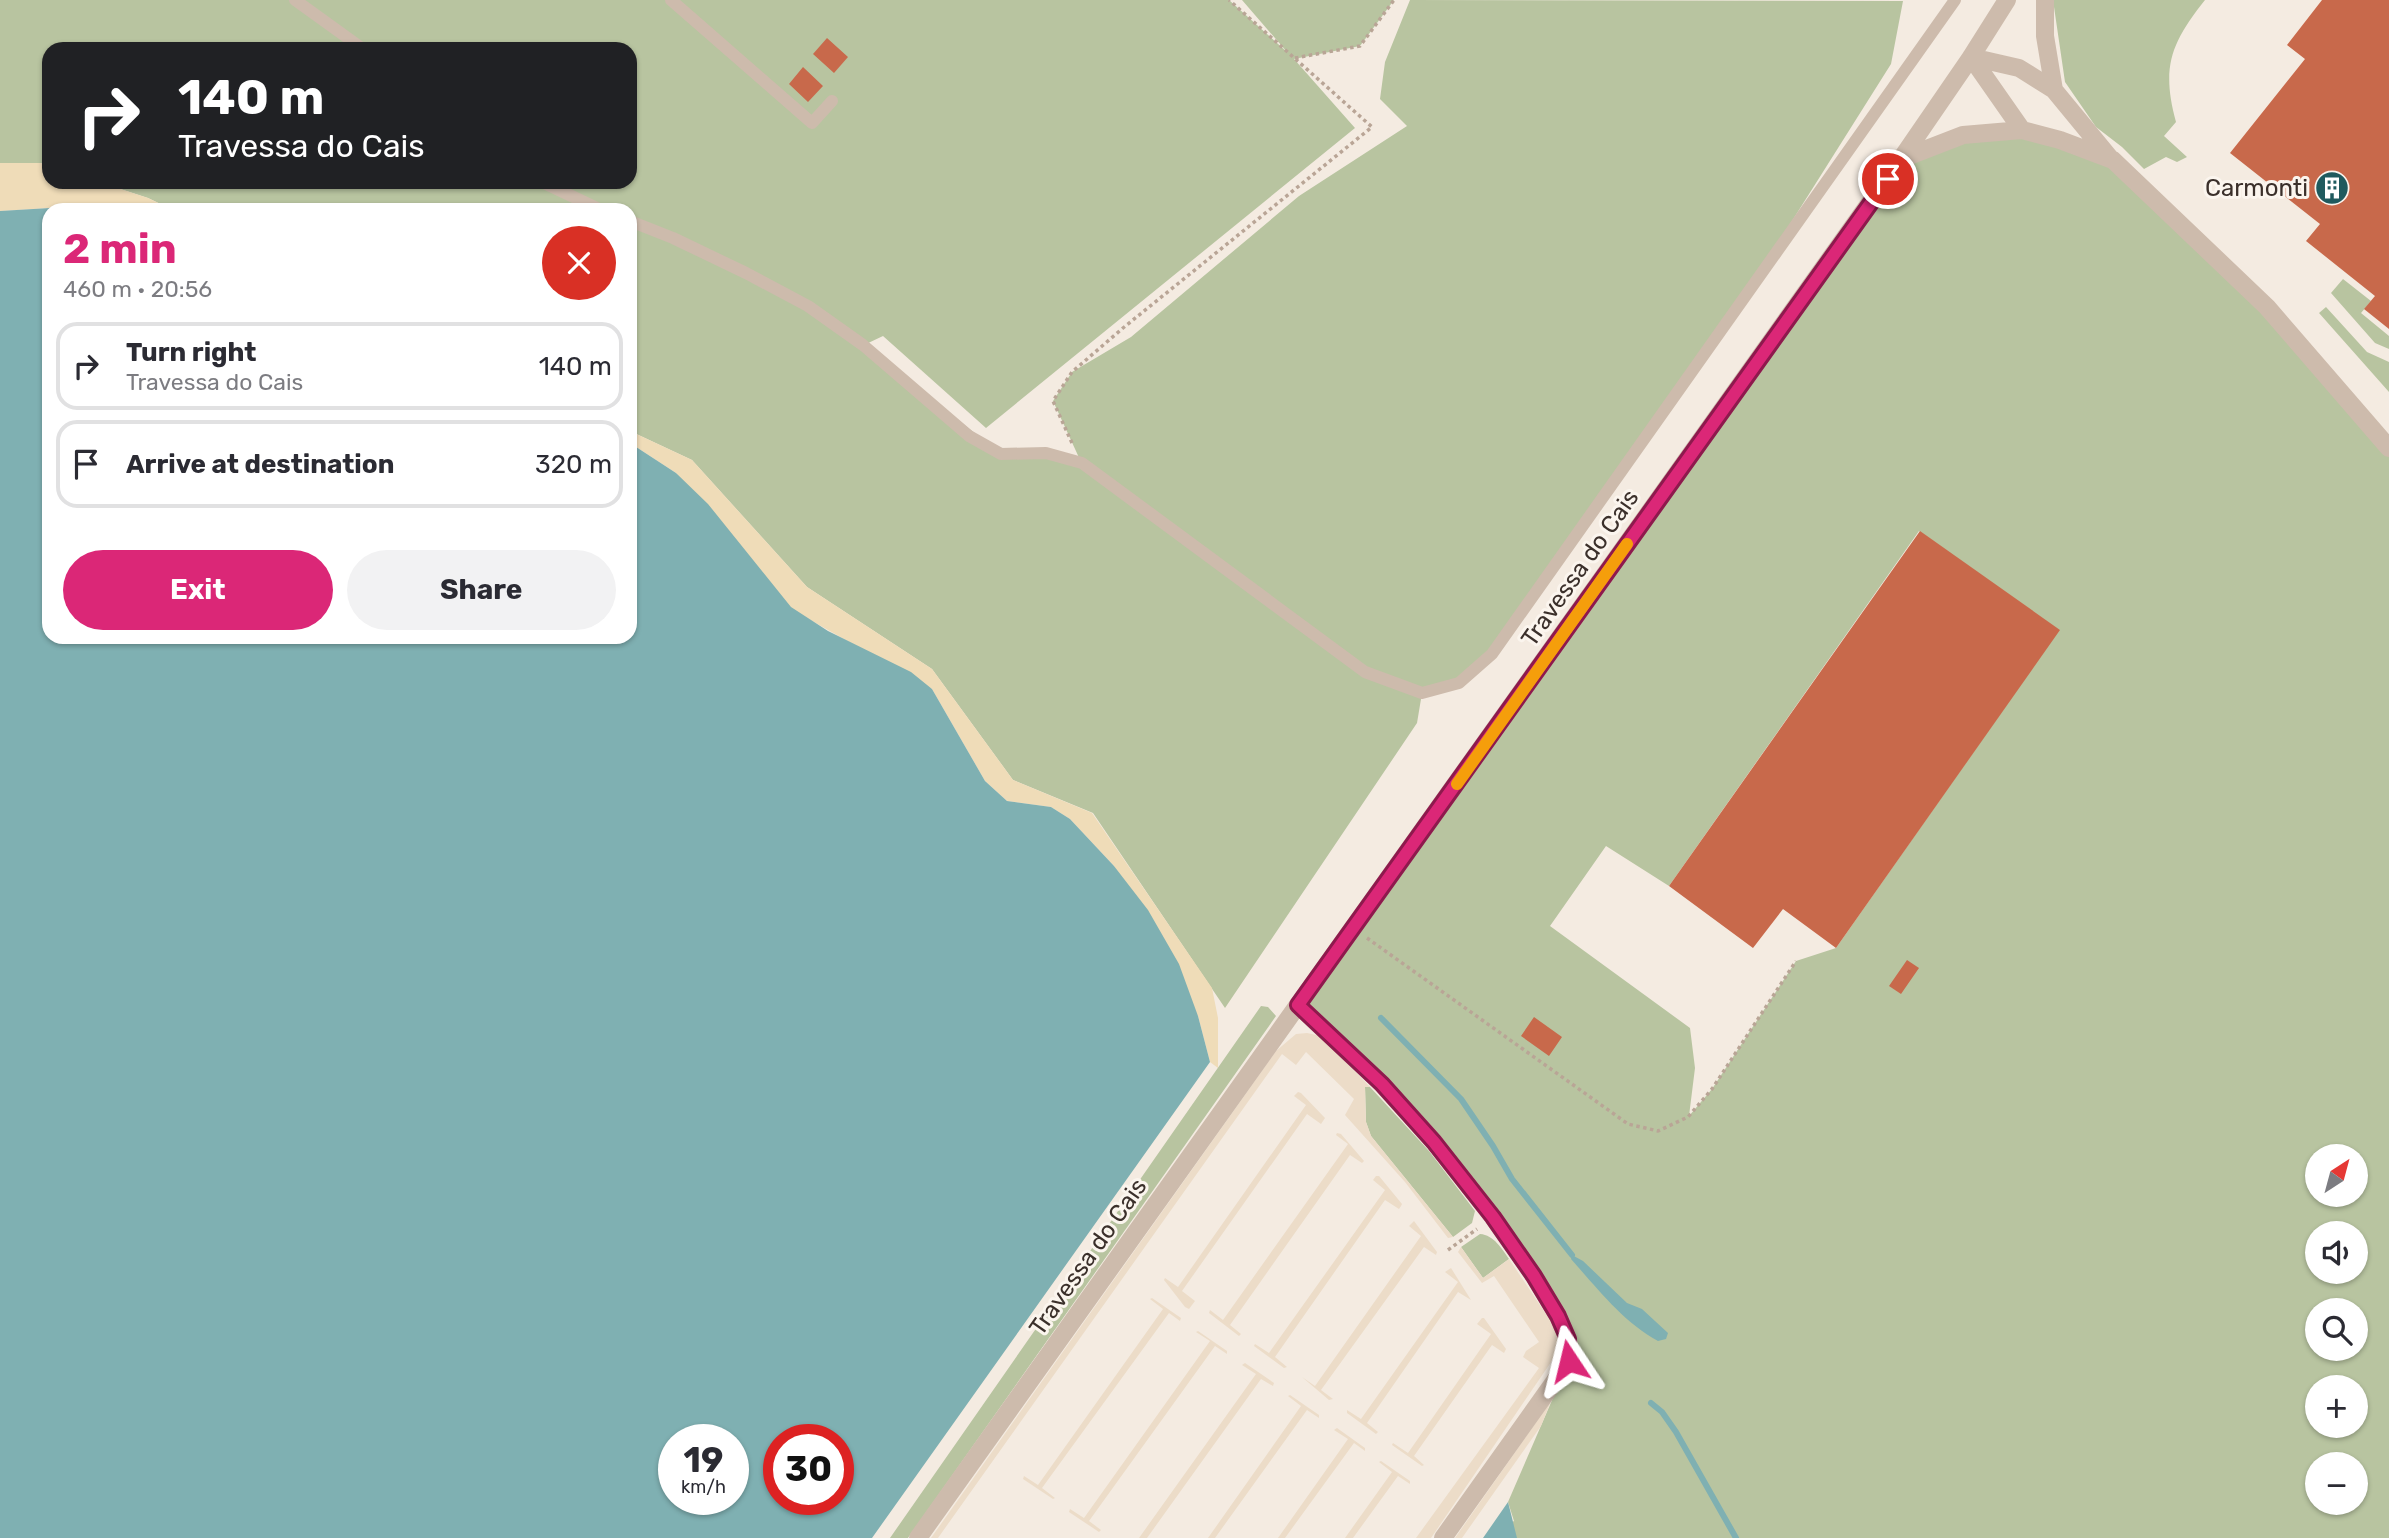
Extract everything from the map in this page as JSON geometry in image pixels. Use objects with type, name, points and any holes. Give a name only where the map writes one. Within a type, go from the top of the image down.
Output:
[{"type":"street","name":"Travessa do Cais","points":[[918,1538],[1902,159],[2007,0]]},
{"type":"street","points":[[2045,0],[2045,36],[2054,90]]},
{"type":"street","points":[[1971,57],[2019,68],[2054,90],[2113,160],[2267,307],[2389,448]]},
{"type":"street","points":[[1971,57],[2022,130]]},
{"type":"street","points":[[1902,159],[1963,135],[2022,130],[2060,140],[2113,160]]},
{"type":"street","points":[[1298,1005],[1382,1084],[1434,1142],[1493,1217],[1534,1276],[1558,1316],[1568,1339],[1569,1361],[1443,1538]]},
{"type":"lane","points":[[295,0],[353,42]]},
{"type":"lane","points":[[671,0],[812,123],[832,101]]},
{"type":"lane","points":[[637,224],[734,267],[808,306],[863,345],[969,436],[1001,454],[1046,453],[1082,463],[1364,672],[1422,693],[1459,683],[1492,654],[1955,0]]},
{"type":"lane","points":[[557,189],[586,203]]},
{"type":"path","points":[[1082,463],[1053,401],[1072,372],[1372,127],[1229,0]]},
{"type":"path","points":[[1294,58],[1360,46],[1394,0]]},
{"type":"path","points":[[1354,929],[1628,1124],[1658,1131],[1688,1117],[1712,1089],[1796,961]]},
{"type":"path","points":[[1448,1250],[1493,1217]]},
{"type":"green space","points":[[0,0],[1229,0],[1287,52],[1242,0],[1394,0],[1360,46],[1294,59],[1355,128],[986,428],[883,336],[864,345],[1001,454],[1081,462],[1053,401],[1072,372],[1131,337],[1299,196],[1407,126],[1380,99],[1385,62],[1410,0],[1903,1],[1891,64],[1741,302],[1492,654],[1459,683],[1422,693],[1417,723],[1225,1008],[1093,813],[1013,780],[932,669],[807,587],[692,460],[637,434],[637,203],[158,203],[120,189],[637,189],[637,42],[42,42],[42,163],[0,163]]},
{"type":"green space","points":[[2053,0],[2205,0],[2177,43],[2170,71],[2169,86],[2176,122],[2164,136],[2187,157],[2177,162],[2166,157],[2144,169],[2096,127],[2065,82]]},
{"type":"green space","points":[[2022,130],[2113,160],[2267,307],[2389,448],[2389,1538],[1484,1538],[1514,1521],[1508,1502],[1569,1361],[1568,1339],[1493,1217],[1298,1005],[1901,159],[1963,135]],"holes":[[[1919,531],[2059,630],[1836,948],[1796,961],[1712,1089],[1689,1116],[1695,1068],[1690,1028],[1550,926],[1606,846],[1669,886]]]},
{"type":"green space","points":[[2343,279],[2371,301],[2361,313],[2389,336],[2389,349],[2375,343],[2331,293]]},
{"type":"green space","points":[[2326,307],[2367,352],[2389,362],[2389,392],[2319,313]]},
{"type":"green space","points":[[1261,1006],[1268,1007],[1276,1016],[908,1538],[890,1538]]},
{"type":"green space","points":[[1367,1086],[1429,1151],[1475,1211],[1472,1223],[1453,1237],[1371,1136],[1366,1122]]},
{"type":"green space","points":[[1480,1234],[1493,1240],[1509,1259],[1483,1278],[1461,1247]]},
{"type":"sand","points":[[0,163],[42,163],[42,189],[120,189],[158,203],[42,203],[42,208],[0,211]]},
{"type":"sand","points":[[637,434],[692,460],[807,587],[932,669],[1013,780],[1092,813],[1212,988],[1218,1018],[1218,1068],[1210,1062],[1198,1016],[1114,866],[1070,819],[1051,807],[1007,801],[985,781],[932,689],[791,609],[676,473],[637,448]]},
{"type":"shaded area","points":[[1296,1034],[1321,1036],[1370,1087],[1365,1087],[1366,1122],[1371,1136],[1453,1237],[1448,1238],[1405,1182],[1345,1115],[1354,1099],[1306,1052],[1296,1065],[1282,1054],[938,1538],[931,1538],[1276,1051]]},
{"type":"shaded area","points":[[1298,1092],[1325,1118],[1321,1124],[1307,1114],[1182,1291],[1195,1301],[1189,1309],[1185,1307],[1165,1278],[1178,1287],[1306,1105],[1294,1096]]},
{"type":"shaded area","points":[[1341,1134],[1364,1161],[1362,1163],[1350,1155],[1230,1325],[1241,1334],[1239,1336],[1209,1313],[1210,1310],[1223,1320],[1348,1144],[1336,1135]]},
{"type":"shaded area","points":[[1379,1176],[1402,1204],[1399,1209],[1385,1200],[1275,1357],[1287,1367],[1284,1368],[1254,1346],[1255,1344],[1269,1353],[1385,1190],[1373,1180]]},
{"type":"shaded area","points":[[1414,1221],[1437,1252],[1436,1255],[1424,1247],[1321,1390],[1333,1399],[1329,1400],[1302,1377],[1315,1386],[1421,1236],[1409,1226]]},
{"type":"shaded area","points":[[1461,1247],[1483,1278],[1509,1259],[1556,1329],[1560,1349],[1431,1538],[1416,1538],[1539,1368],[1523,1357],[1526,1351],[1539,1342],[1494,1276],[1482,1283],[1458,1252]]},
{"type":"shaded area","points":[[1451,1268],[1471,1300],[1458,1292],[1367,1423],[1378,1432],[1376,1434],[1347,1413],[1347,1410],[1361,1419],[1458,1282],[1445,1272]]},
{"type":"shaded area","points":[[1150,1299],[1181,1318],[1180,1321],[1169,1313],[1042,1488],[1055,1498],[1053,1499],[1023,1479],[1024,1476],[1038,1485],[1163,1309]]},
{"type":"shaded area","points":[[1482,1318],[1506,1349],[1504,1353],[1492,1345],[1414,1456],[1424,1465],[1422,1466],[1392,1445],[1393,1443],[1408,1453],[1491,1334],[1477,1324]]},
{"type":"shaded area","points":[[1196,1332],[1227,1351],[1227,1354],[1215,1346],[1089,1521],[1101,1530],[1099,1532],[1069,1512],[1070,1509],[1084,1518],[1210,1341]]},
{"type":"shaded area","points":[[1245,1363],[1274,1383],[1273,1386],[1261,1379],[1147,1538],[1139,1538],[1256,1374],[1242,1365]]},
{"type":"shaded area","points":[[1288,1396],[1319,1415],[1319,1418],[1307,1410],[1215,1538],[1208,1538],[1301,1406]]},
{"type":"shaded area","points":[[1551,1401],[1541,1426],[1462,1538],[1455,1538]]},
{"type":"shaded area","points":[[1337,1428],[1365,1448],[1365,1451],[1354,1443],[1285,1538],[1278,1538],[1348,1439],[1334,1430]]},
{"type":"shaded area","points":[[1379,1462],[1410,1481],[1410,1484],[1398,1476],[1353,1538],[1345,1538],[1392,1472]]},
{"type":"water","points":[[42,208],[42,644],[637,644],[637,448],[676,473],[708,504],[791,607],[828,631],[911,672],[932,689],[985,781],[1007,801],[1051,807],[1070,819],[1114,866],[1148,910],[1179,964],[1198,1016],[1210,1062],[872,1538],[0,1538],[0,211]]},
{"type":"water","points":[[1572,1255],[1583,1261],[1627,1303],[1642,1309],[1668,1333],[1666,1339],[1658,1341],[1633,1324],[1601,1293],[1571,1259]]},
{"type":"water","points":[[1508,1502],[1517,1538],[1483,1538]]},
{"type":"building","name":"Carmonti","points":[[2322,0],[2389,0],[2389,329],[2364,309],[2375,296],[2306,241],[2320,224],[2230,153],[2305,59],[2287,45]]},
{"type":"building","points":[[827,38],[848,57],[834,73],[813,54]]},
{"type":"building","points":[[803,67],[823,86],[808,102],[789,84]]},
{"type":"building","points":[[1920,531],[2060,630],[1836,948],[1783,909],[1753,948],[1669,886]]},
{"type":"building","points":[[1907,960],[1919,968],[1901,994],[1889,986]]},
{"type":"building","points":[[1534,1017],[1562,1037],[1549,1056],[1521,1036]]},
{"type":"waterway","points":[[1381,1018],[1461,1099],[1512,1179],[1572,1255]]},
{"type":"waterway","points":[[1651,1403],[1662,1412],[1676,1432],[1736,1538]]},
{"type":"slow traffic","points":[[1457,784],[1627,544]]},
{"type":"place","name":"Carmonti","points":[[2332,188]]},
{"type":"route","points":[[1569,1361],[1568,1339],[1558,1316],[1493,1217],[1434,1142],[1382,1084],[1298,1005],[1888,179]]}]
